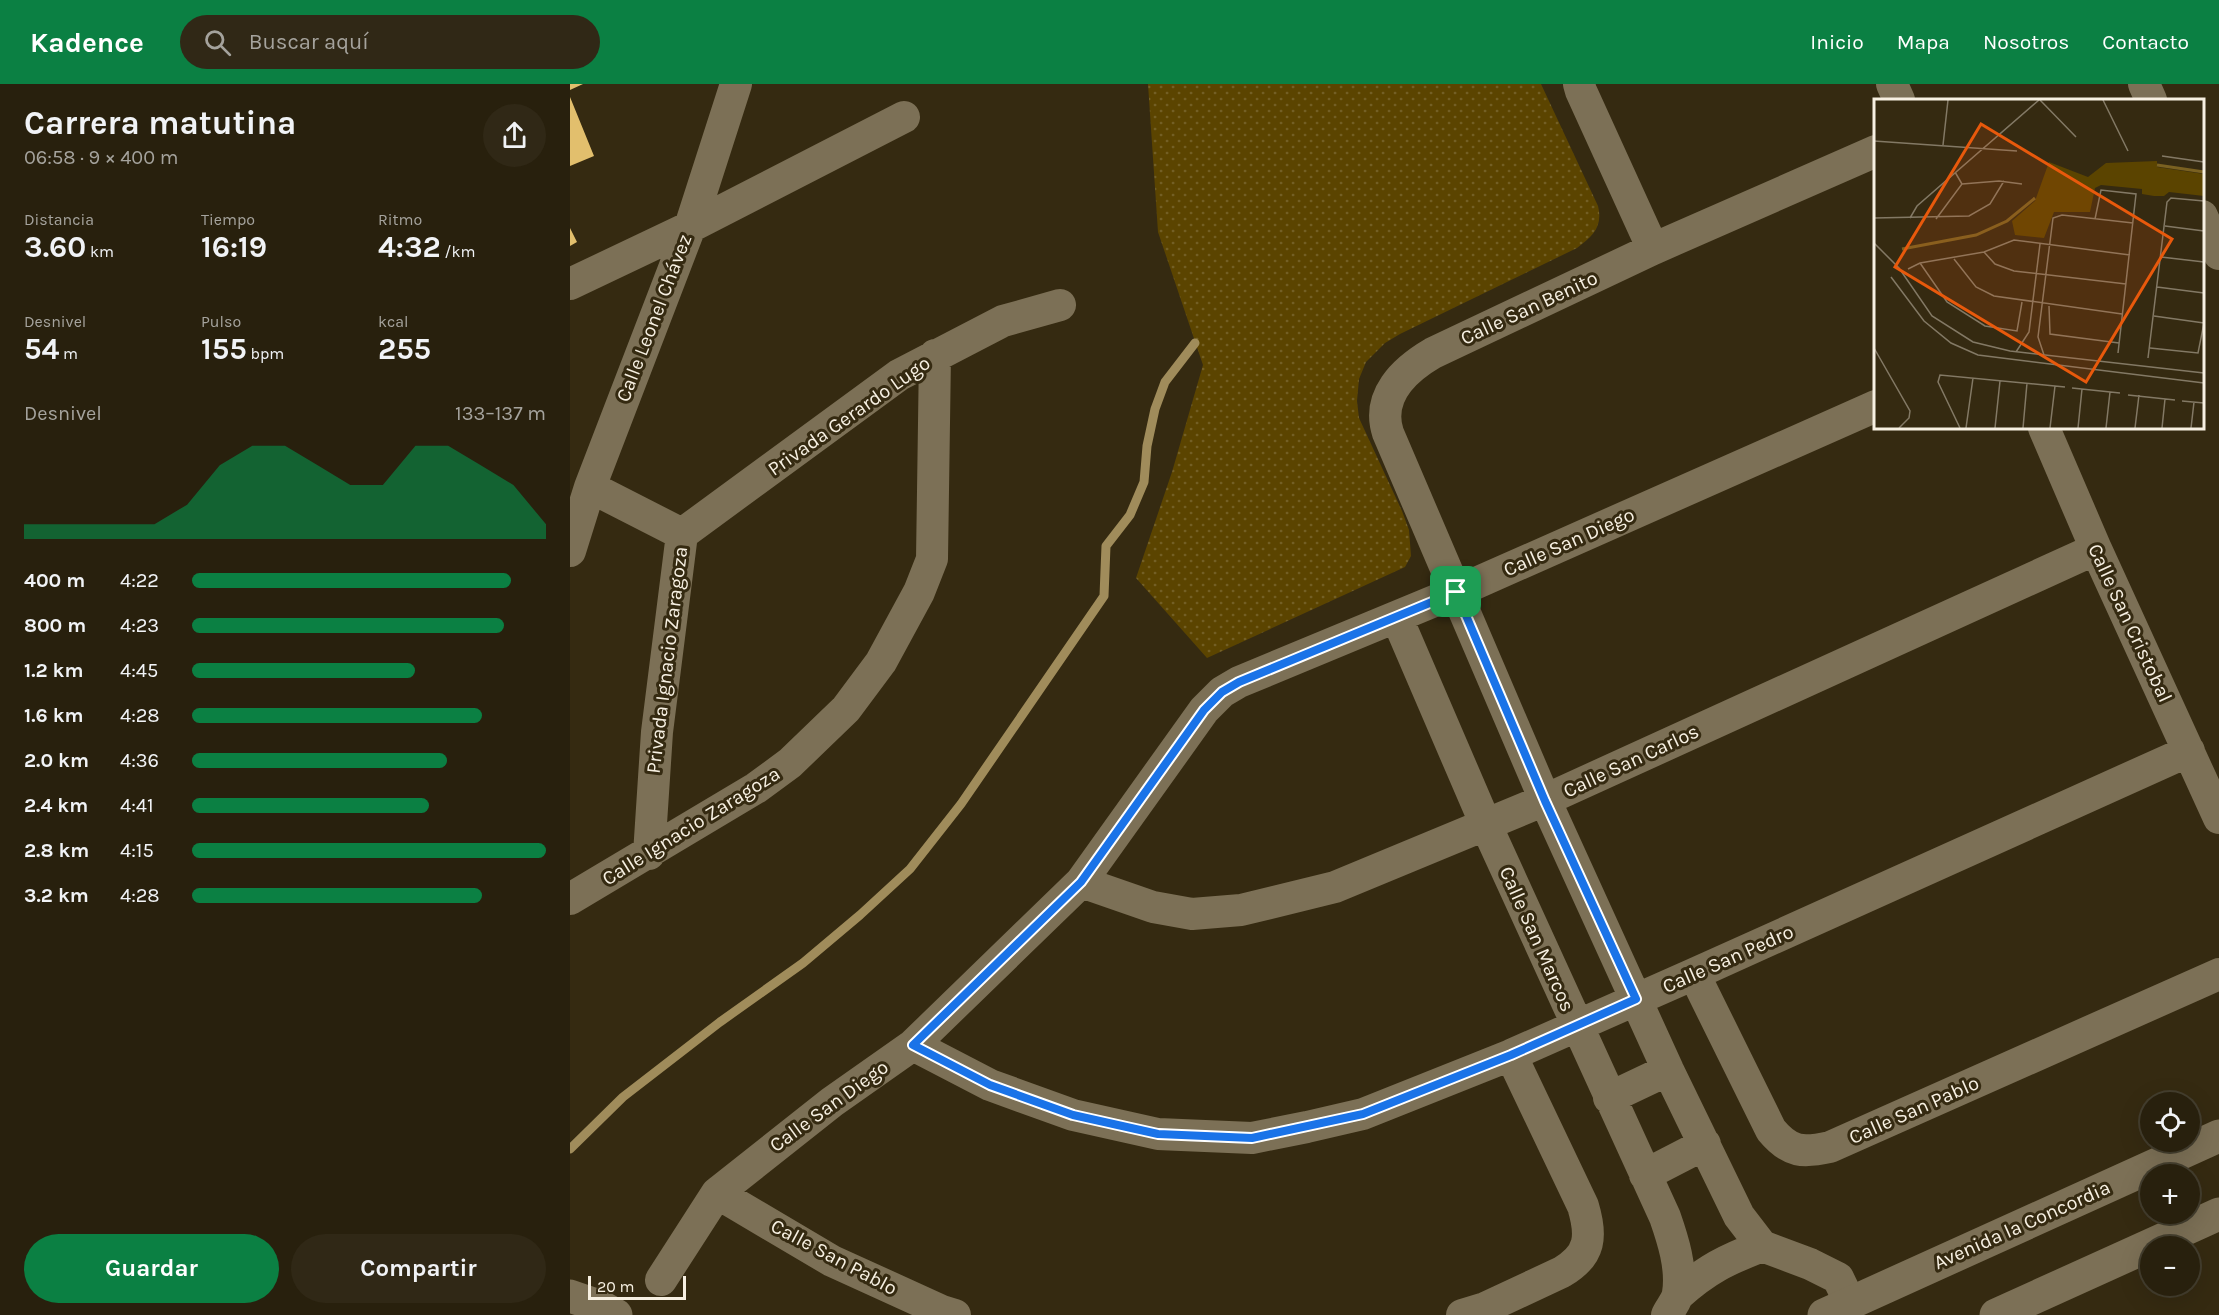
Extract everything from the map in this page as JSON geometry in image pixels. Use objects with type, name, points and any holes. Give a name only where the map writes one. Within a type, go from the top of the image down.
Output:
[{"type":"main road","name":"Avenida la Concordia","points":[[1844,1311],[2219,1136]]},
{"type":"main road","points":[[1996,1315],[2219,1214]]},
{"type":"main road","points":[[570,1296],[606,1312]]},
{"type":"street","name":"Calle Leonel Chávez","points":[[570,551],[590,487],[690,226],[736,84]]},
{"type":"street","points":[[1579,84],[1653,249]]},
{"type":"street","points":[[1892,84],[1899,99]]},
{"type":"street","points":[[2144,84],[2151,99]]},
{"type":"street","points":[[570,284],[904,117]]},
{"type":"street","name":"Calle San Benito","points":[[1456,592],[1384,421],[1384,409],[1394,387],[1412,368],[1433,352],[1653,249],[1874,151]]},
{"type":"street","name":"Privada Gerardo Lugo","points":[[682,534],[899,375],[1003,321],[1060,305]]},
{"type":"street","name":"Calle Ignacio Zaragoza","points":[[570,899],[649,854],[756,788],[790,764],[846,709],[881,662],[919,592],[932,559],[935,355]]},
{"type":"street","name":"Calle San Diego","points":[[661,1280],[717,1193],[832,1102],[913,1045],[1081,882],[1204,710],[1222,692],[1239,682],[1456,592],[1874,406]]},
{"type":"street","name":"Calle San Cristobal","points":[[2044,429],[2096,549],[2219,818]]},
{"type":"street","name":"Privada Ignacio Zaragoza","points":[[590,487],[682,534],[657,732],[649,854]]},
{"type":"street","name":"Calle San Carlos","points":[[1081,882],[1153,907],[1192,914],[1241,910],[1335,887],[1545,801],[2096,549]]},
{"type":"street","points":[[1456,592],[1545,801],[1668,1070],[1739,1216],[1762,1246],[1810,1264],[1838,1278],[1844,1311]]},
{"type":"street","name":"Calle San Marcos","points":[[1396,618],[1576,1026],[1665,1217],[1674,1245],[1678,1272],[1672,1305]]},
{"type":"street","name":"Calle San Pedro","points":[[913,1045],[990,1085],[1073,1115],[1158,1134],[1252,1138],[1363,1114],[1511,1055],[2189,751]]},
{"type":"street","name":"Calle San Pablo","points":[[1694,974],[1771,1130],[1782,1144],[1806,1152],[1830,1147],[2219,974]]},
{"type":"street","points":[[1462,1315],[1485,1308],[1568,1269],[1582,1255],[1589,1239],[1588,1223],[1583,1206],[1511,1055]]},
{"type":"street","points":[[1609,1098],[1668,1070]]},
{"type":"street","points":[[1645,1175],[1705,1144]]},
{"type":"street","name":"Calle San Pablo","points":[[717,1193],[832,1261],[955,1315]]},
{"type":"street","name":"Calle San Marcos","points":[[1672,1305],[1701,1275],[1721,1263],[1762,1246]]},
{"type":"shaded area","points":[[1148,84],[1541,84],[1598,206],[1599,213],[1595,230],[1577,248],[1400,334],[1385,343],[1366,362],[1359,379],[1357,401],[1359,418],[1409,530],[1411,556],[1405,567],[1207,658],[1136,578],[1172,472],[1203,365],[1158,232]]},
{"type":"building","points":[[570,84],[583,84],[570,90]]},
{"type":"building","points":[[570,97],[594,156],[570,166]]},
{"type":"building","points":[[570,228],[577,242],[570,246]]},
{"type":"waterway","points":[[570,1149],[623,1097],[720,1022],[803,963],[860,915],[910,869],[961,804],[1104,596],[1106,546],[1130,515],[1144,482],[1147,446],[1155,409],[1165,382],[1195,343]]},
{"type":"route","points":[[1456,592],[1545,801],[1636,999],[1511,1055],[1363,1114],[1252,1138],[1158,1134],[1073,1115],[990,1085],[913,1045],[1081,882],[1204,710],[1222,692],[1239,682],[1456,592]]}]
